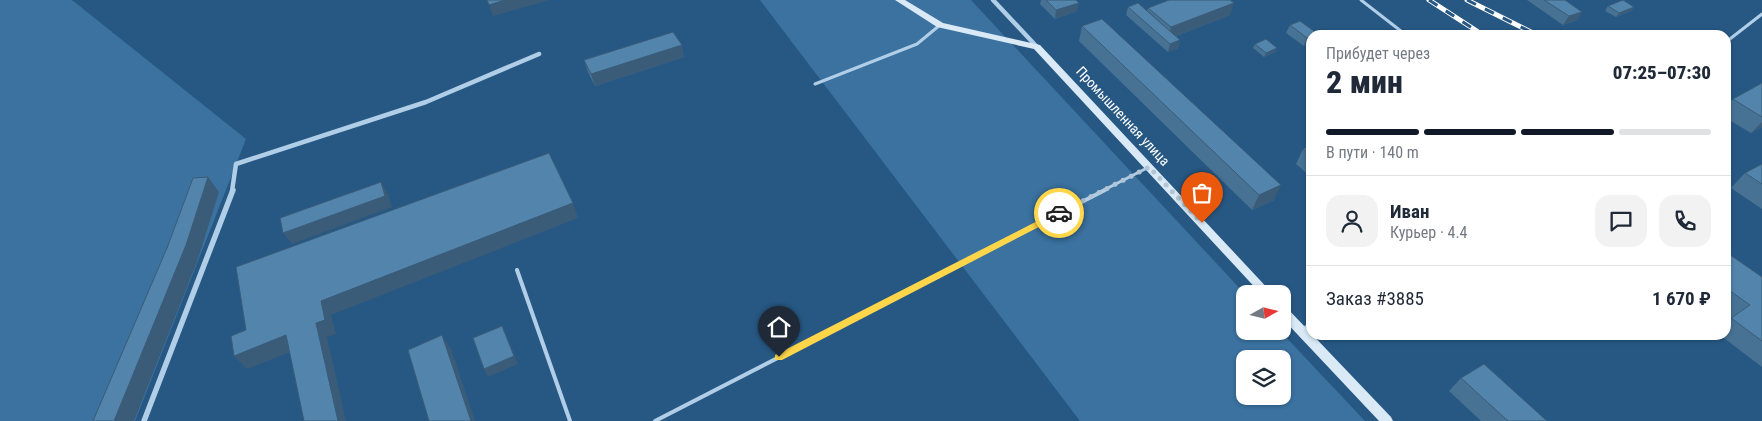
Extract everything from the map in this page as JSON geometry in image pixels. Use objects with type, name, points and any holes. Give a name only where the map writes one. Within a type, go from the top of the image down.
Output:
[{"type":"street","points":[[899,0],[940,25],[1037,47]]},
{"type":"street","name":"Промышленная улица","points":[[993,0],[1260,285]]},
{"type":"street","points":[[144,421],[232,194],[236,164],[426,102],[539,54]]},
{"type":"street","points":[[1291,316],[1306,327]]},
{"type":"street","points":[[1317,340],[1386,421]]},
{"type":"lane","points":[[1361,0],[1400,30]]},
{"type":"lane","points":[[1731,38],[1762,14]]},
{"type":"lane","points":[[815,84],[917,44],[940,25]]},
{"type":"lane","points":[[655,421],[1149,167]]},
{"type":"lane","points":[[516,270],[570,421]]},
{"type":"shaded area","points":[[0,0],[72,0],[246,139],[135,421],[0,421]]},
{"type":"shaded area","points":[[760,0],[971,0],[1237,285],[1236,340],[1288,340],[1365,421],[1080,421]]},
{"type":"building","points":[[487,0],[505,0],[489,5]]},
{"type":"building","points":[[1046,0],[1076,0],[1079,3],[1056,10]]},
{"type":"building","points":[[1169,0],[1230,0],[1234,3],[1171,27],[1148,8]]},
{"type":"building","points":[[1544,0],[1565,0],[1582,12],[1569,16]]},
{"type":"building","points":[[1623,0],[1634,7],[1619,13],[1608,6]]},
{"type":"building","points":[[1138,3],[1180,40],[1170,44],[1128,7]]},
{"type":"building","points":[[1102,19],[1281,185],[1259,195],[1082,26]]},
{"type":"building","points":[[1300,21],[1312,30],[1306,30],[1306,37],[1290,25]]},
{"type":"building","points":[[673,32],[682,45],[591,74],[584,60]]},
{"type":"building","points":[[1266,39],[1277,48],[1266,53],[1255,44]]},
{"type":"building","points":[[1762,83],[1762,117],[1733,99]]},
{"type":"building","points":[[549,153],[573,203],[321,301],[325,320],[316,323],[338,421],[304,421],[286,335],[234,356],[231,336],[246,330],[236,267]]},
{"type":"building","points":[[1762,164],[1762,184],[1745,173]]},
{"type":"building","points":[[208,177],[186,245],[114,421],[93,421],[167,248],[193,178]]},
{"type":"building","points":[[381,182],[385,196],[283,233],[280,218]]},
{"type":"building","points":[[1731,255],[1762,277],[1762,341],[1731,318],[1750,305],[1731,292]]},
{"type":"building","points":[[502,326],[514,356],[484,369],[473,338]]},
{"type":"building","points":[[442,335],[471,421],[429,421],[408,350]]},
{"type":"building","points":[[1484,364],[1547,421],[1508,421],[1461,378]]},
{"type":"railway","points":[[1429,0],[1475,30]]},
{"type":"railway","points":[[1467,0],[1527,30]]},
{"type":"way so far","points":[[1059,213],[1149,167],[1202,223]]},
{"type":"route","points":[[779,357],[1059,213]]}]
